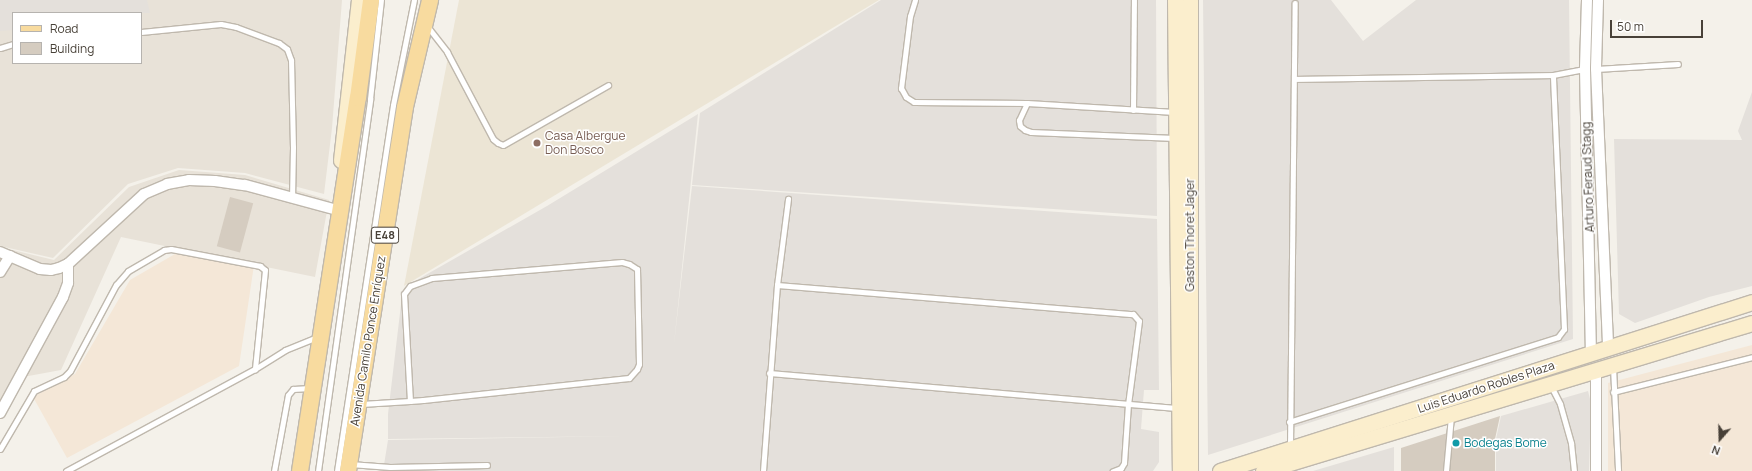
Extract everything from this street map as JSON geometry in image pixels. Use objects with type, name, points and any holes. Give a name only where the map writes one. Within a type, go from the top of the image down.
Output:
[{"type":"main road","points":[[300,471],[320,336],[341,211],[371,0]]},
{"type":"main road","name":"Avenida Camilo Ponce Enríquez","points":[[344,469],[358,404],[405,107],[430,0]]},
{"type":"street","points":[[0,272],[5,254],[40,269],[50,270],[68,264],[144,194],[167,184],[190,180],[215,181],[245,185],[341,211],[338,190],[359,0]]},
{"type":"street","name":"Gaston Thoret Jager","points":[[1175,0],[1176,112],[1183,138],[1190,471]]},
{"type":"street","name":"Gaston Thoret Jager","points":[[1180,471],[1179,408],[1183,138],[1191,113],[1190,0]]},
{"type":"street","name":"Arturo Feraud Stagg","points":[[1587,0],[1585,70],[1591,354]]},
{"type":"street","name":"Arturo Feraud Stagg","points":[[1598,0],[1596,69],[1608,348]]},
{"type":"street","points":[[0,413],[63,297],[68,283],[68,264]]},
{"type":"street","name":"Luis Eduardo Robles Plaza","points":[[1220,471],[1448,400],[1752,302]]},
{"type":"street","name":"Luis Eduardo Robles Plaza","points":[[1263,471],[1596,372],[1752,323]]},
{"type":"street","points":[[1596,372],[1596,471]]},
{"type":"lane","points":[[318,471],[370,99],[381,0]]},
{"type":"lane","name":"Avenida Camilo Ponce Enríquez","points":[[344,469],[394,105],[414,0]]},
{"type":"lane","points":[[915,0],[912,10],[901,88],[906,97],[914,102],[1027,103],[1191,113]]},
{"type":"lane","points":[[1133,110],[1134,0]]},
{"type":"lane","points":[[1290,449],[1289,422],[1295,3]]},
{"type":"lane","points":[[142,32],[221,24],[236,27],[272,40],[287,49],[291,60],[293,147],[292,198]]},
{"type":"lane","points":[[425,24],[447,52],[493,139],[498,143],[504,145],[608,85]]},
{"type":"lane","points":[[0,48],[12,44]]},
{"type":"lane","points":[[1596,69],[1678,64]]},
{"type":"lane","points":[[1294,79],[1553,75],[1585,70]]},
{"type":"lane","points":[[1289,422],[1550,340],[1562,334],[1564,322],[1553,75]]},
{"type":"lane","points":[[1027,103],[1020,120],[1020,126],[1031,132],[1183,138]]},
{"type":"lane","points":[[763,471],[777,285],[788,199]]},
{"type":"lane","points":[[0,449],[34,391],[64,377],[70,371],[116,285],[128,271],[164,250],[171,249],[260,266],[265,270],[255,369]]},
{"type":"lane","points":[[358,404],[410,401],[629,378],[637,370],[639,364],[637,269],[622,262],[432,278],[410,286],[404,294],[410,401]]},
{"type":"lane","points":[[777,285],[1133,314],[1139,321],[1128,404],[1124,463],[1121,468],[1113,471]]},
{"type":"lane","points":[[66,471],[255,369],[285,350],[320,336]]},
{"type":"lane","points":[[1613,392],[1752,357]]},
{"type":"lane","points":[[1613,366],[1613,392],[1618,471]]},
{"type":"lane","points":[[770,373],[1179,408]]},
{"type":"lane","points":[[1551,385],[1560,404],[1570,443],[1574,471]]},
{"type":"lane","points":[[274,471],[289,392],[294,389],[313,388]]},
{"type":"lane","points":[[1446,471],[1451,415],[1448,400]]},
{"type":"lane","points":[[344,469],[397,469],[487,465]]},
{"type":"shaded area","points":[[0,0],[342,0],[332,128],[324,194],[245,173],[178,168],[128,184],[53,258],[0,246]]},
{"type":"shaded area","points":[[0,0],[147,0],[150,13],[12,12],[12,30],[0,31]]},
{"type":"shaded area","name":"Casa Albergue Don Bosco","points":[[459,0],[879,0],[404,286]]},
{"type":"shaded area","points":[[881,0],[1156,0],[1157,216],[692,185],[700,113]]},
{"type":"shaded area","points":[[1203,0],[1331,0],[1363,41],[1416,0],[1569,0],[1573,339],[1208,455]]},
{"type":"shaded area","points":[[1752,92],[1752,286],[1709,297],[1635,323],[1619,314],[1614,139],[1742,140],[1738,131]]},
{"type":"shaded area","points":[[698,114],[674,344],[692,186],[1157,219],[1159,390],[1144,390],[1141,429],[1159,432],[1159,462],[1153,471],[383,471],[388,440],[626,436],[388,439],[388,414],[402,296],[408,285],[547,206]]},
{"type":"shaded area","points":[[179,170],[245,175],[329,200],[315,277],[121,237],[61,370],[23,377],[0,415],[0,247],[54,260],[129,187]]},
{"type":"shaded area","points":[[175,254],[254,265],[239,366],[67,458],[33,397],[75,374],[130,280]]},
{"type":"shaded area","points":[[1752,345],[1752,471],[1608,471],[1608,383]]},
{"type":"shaded area","points":[[1588,391],[1591,403],[1589,471],[1496,471],[1496,439],[1501,416]]},
{"type":"shaded area","points":[[1394,447],[1394,471],[1313,471]]},
{"type":"building","points":[[230,197],[253,203],[240,252],[217,246]]},
{"type":"building","name":"Bodegas Bome","points":[[1500,416],[1495,439],[1495,471],[1401,471],[1401,448]]},
{"type":"place","name":"Casa Albergue Don Bosco","points":[[537,143]]},
{"type":"place","name":"Bodegas Bome","points":[[1456,443]]}]
